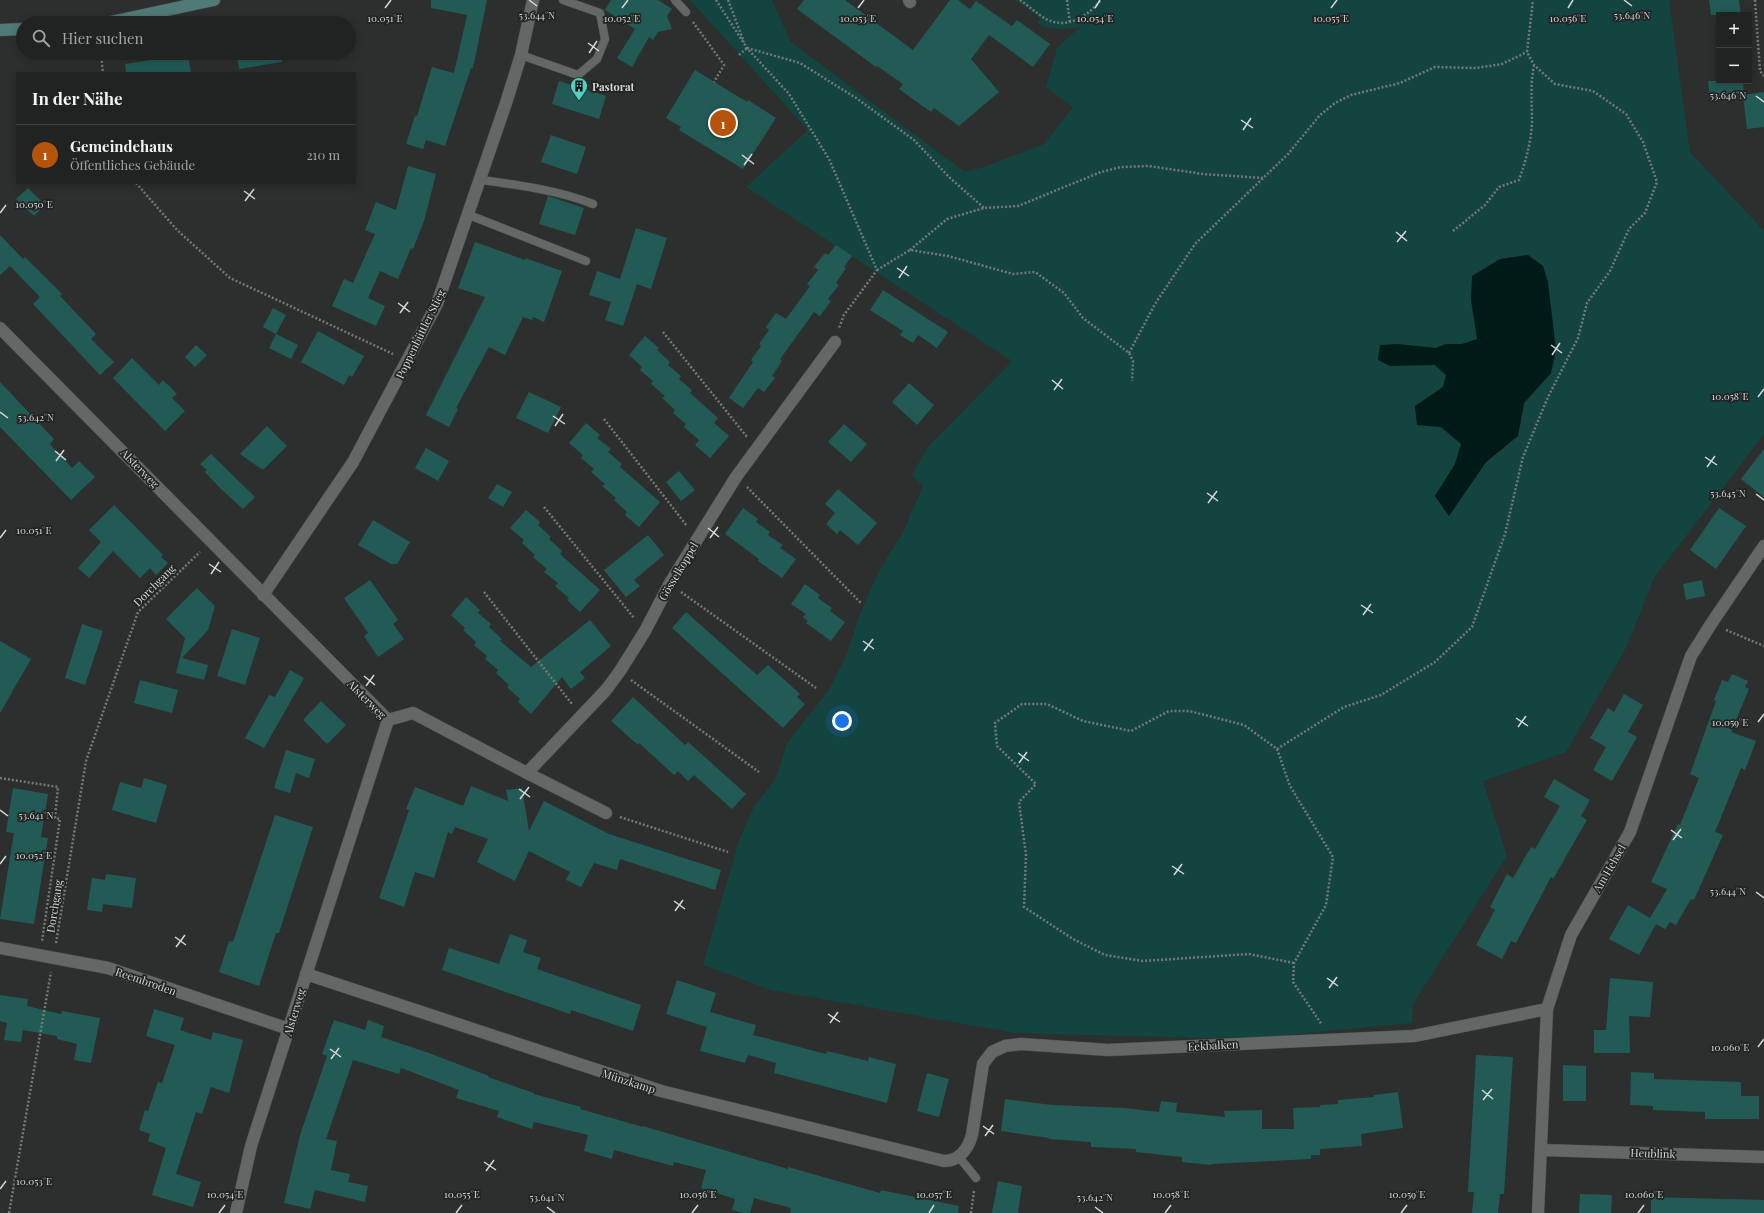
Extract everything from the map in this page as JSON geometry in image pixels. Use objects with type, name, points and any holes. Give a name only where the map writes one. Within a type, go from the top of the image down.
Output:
[{"type":"street","points":[[139,16],[214,0]]},
{"type":"street","name":"Poppenbüttler Stieg","points":[[263,595],[352,462],[437,304],[481,180],[521,55],[533,0]]},
{"type":"street","points":[[0,30],[16,29]]},
{"type":"street","name":"Alsterweg","points":[[0,328],[131,459],[210,542],[388,720],[251,1146],[236,1213]]},
{"type":"street","name":"Gösselkoppel","points":[[527,773],[606,690],[620,672],[645,631],[670,583],[736,477],[835,342]]},
{"type":"street","name":"Am Hehsel","points":[[1538,1213],[1542,1150],[1547,1009],[1570,935],[1630,832],[1691,656],[1764,546]]},
{"type":"street","points":[[388,720],[413,713],[606,813]]},
{"type":"street","name":"Reembroden","points":[[0,948],[108,968],[289,1029]]},
{"type":"street","name":"Münzkamp","points":[[306,974],[661,1091],[936,1160],[948,1161],[959,1157]]},
{"type":"street","name":"Eekbalken","points":[[959,1157],[967,1148],[972,1135],[983,1064],[992,1052],[1005,1046],[1021,1044],[1108,1050],[1414,1036],[1547,1009]]},
{"type":"street","name":"Heublink","points":[[1542,1150],[1764,1156]]},
{"type":"lane","points":[[521,55],[578,75],[597,59],[605,39],[600,13],[563,0]]},
{"type":"lane","points":[[675,0],[686,12]]},
{"type":"lane","points":[[481,180],[571,195],[593,204]]},
{"type":"lane","points":[[469,215],[586,261]]},
{"type":"lane","points":[[959,1157],[976,1178]]},
{"type":"path","points":[[716,0],[747,48],[789,94],[829,159],[877,270]]},
{"type":"path","points":[[728,0],[747,48]]},
{"type":"path","points":[[1020,0],[1046,19],[1058,23],[1070,22],[1084,17],[1093,10],[1101,0]]},
{"type":"path","points":[[1067,0],[1070,22]]},
{"type":"path","points":[[1277,749],[1344,707],[1381,695],[1435,662],[1472,626],[1505,534],[1523,457],[1542,410],[1578,338],[1587,303],[1610,271],[1628,229],[1645,213],[1655,188],[1657,182],[1644,142],[1626,114],[1592,91],[1555,84],[1534,65],[1527,52],[1533,0]]},
{"type":"path","points":[[1756,0],[1760,71],[1764,76]]},
{"type":"path","points":[[686,12],[724,65],[714,82]]},
{"type":"path","points":[[739,55],[747,48]]},
{"type":"path","points":[[747,48],[800,63],[856,98],[914,140],[950,178],[984,208]]},
{"type":"path","points":[[1129,353],[1155,304],[1195,244],[1264,178],[1305,134],[1320,115],[1335,103],[1351,95],[1377,87],[1400,83],[1435,67],[1476,68],[1502,64],[1527,52]]},
{"type":"path","points":[[102,60],[103,72]]},
{"type":"path","points":[[1454,231],[1485,205],[1500,187],[1519,180],[1529,152],[1532,123],[1531,78],[1534,65]]},
{"type":"path","points":[[835,342],[844,315],[877,270],[910,250],[947,220],[984,208],[1018,206],[1094,175],[1120,167],[1149,166],[1203,174],[1264,178]]},
{"type":"path","points":[[137,184],[177,230],[230,278],[408,360]]},
{"type":"path","points":[[910,250],[948,256],[1013,274],[1035,272],[1064,293],[1083,318],[1129,353],[1133,361],[1132,381]]},
{"type":"path","points":[[663,332],[757,450]]},
{"type":"path","points":[[604,419],[697,539]]},
{"type":"path","points":[[736,477],[861,603]]},
{"type":"path","points":[[544,507],[645,631]]},
{"type":"path","name":"Dorchgang","points":[[9,1213],[54,957],[86,761],[138,612],[210,542]]},
{"type":"path","points":[[670,583],[816,688]]},
{"type":"path","points":[[484,592],[582,715]]},
{"type":"path","points":[[1711,624],[1764,646]]},
{"type":"path","points":[[620,672],[759,772]]},
{"type":"path","points":[[1294,963],[1249,954],[1143,961],[1105,955],[1073,939],[1024,907],[1026,855],[1019,802],[1036,784],[997,746],[995,723],[1022,704],[1047,704],[1083,720],[1131,731],[1169,711],[1190,711],[1244,725],[1277,749],[1290,786],[1333,857],[1326,905],[1294,963],[1293,982],[1325,1029],[1325,1040]]},
{"type":"path","points":[[0,778],[58,787],[55,818],[60,819],[40,955]]},
{"type":"path","points":[[606,813],[728,852]]},
{"type":"path","points":[[971,1213],[976,1178]]},
{"type":"shaded area","points":[[690,0],[772,0],[790,41],[965,172],[984,167],[1044,144],[1073,107],[1046,87],[1057,48],[1080,27],[1058,29],[1043,26],[1037,23],[1040,18],[1016,0],[1669,0],[1690,152],[1764,231],[1764,434],[1654,578],[1626,648],[1566,752],[1483,781],[1507,856],[1413,1004],[1412,1023],[1265,1037],[1201,1038],[1015,1033],[771,990],[703,965],[739,840],[754,807],[776,778],[787,743],[829,690],[847,654],[860,614],[879,571],[903,532],[923,486],[912,475],[927,448],[1012,361],[746,187],[808,130]],"holes":[[[1528,255],[1543,266],[1551,373],[1524,403],[1518,436],[1486,462],[1449,516],[1435,496],[1455,464],[1461,444],[1441,427],[1417,425],[1415,406],[1444,387],[1446,375],[1435,365],[1397,344],[1436,348],[1446,344],[1462,344],[1478,339],[1471,300],[1500,259]]]},
{"type":"shaded area","points":[[1528,255],[1543,266],[1548,282],[1556,350],[1551,373],[1524,403],[1518,436],[1486,462],[1449,516],[1435,496],[1455,464],[1461,444],[1441,427],[1417,425],[1415,406],[1443,387],[1446,375],[1435,365],[1390,366],[1378,360],[1380,345],[1397,344],[1436,348],[1446,344],[1462,344],[1477,339],[1471,300],[1472,276],[1500,259]]},
{"type":"building","points":[[431,0],[487,0],[473,68],[471,68],[445,146],[426,140],[423,149],[406,144],[415,116],[417,116],[432,67],[454,73],[467,15],[431,8]]},
{"type":"building","points":[[611,0],[658,0],[672,9],[667,16],[672,29],[658,32],[653,40],[649,37],[632,67],[617,58],[635,29],[605,10]]},
{"type":"building","points":[[804,0],[845,0],[913,50],[950,0],[958,0],[970,9],[976,1],[1012,26],[1017,20],[1050,44],[1033,67],[989,35],[971,59],[999,92],[959,126],[934,108],[931,112],[899,89],[903,84],[877,66],[876,67],[797,9]]},
{"type":"building","points":[[1709,0],[1739,0],[1741,12],[1716,12],[1716,15],[1711,15]]},
{"type":"building","points":[[150,60],[189,60],[191,72],[126,72],[125,64]]},
{"type":"building","points":[[237,60],[282,60],[282,62],[239,69]]},
{"type":"building","points":[[695,70],[747,102],[748,100],[776,118],[743,169],[679,130],[681,127],[666,118]]},
{"type":"building","name":"Pastorat","points":[[559,81],[606,96],[599,119],[552,104]]},
{"type":"building","points":[[1708,81],[1716,81],[1716,84],[1743,84],[1744,95],[1764,92],[1764,127],[1747,129],[1743,95],[1710,99]]},
{"type":"building","points":[[551,135],[586,147],[577,174],[541,162]]},
{"type":"building","points":[[408,166],[436,174],[424,221],[413,249],[411,248],[398,279],[380,271],[368,298],[385,306],[376,326],[332,306],[344,279],[353,283],[375,234],[365,230],[376,202],[396,210]]},
{"type":"building","points":[[28,188],[45,205],[34,216],[16,199]]},
{"type":"building","points":[[548,196],[584,208],[575,235],[539,224]]},
{"type":"building","points":[[636,228],[667,238],[651,289],[637,284],[623,326],[605,320],[611,302],[589,295],[597,271],[620,279]]},
{"type":"building","points":[[0,235],[23,259],[25,257],[62,294],[60,296],[96,334],[91,339],[114,362],[100,375],[33,304],[40,297],[10,266],[0,275]]},
{"type":"building","points":[[475,242],[525,260],[525,258],[562,271],[544,322],[533,317],[532,320],[523,317],[505,355],[489,347],[456,408],[458,409],[449,427],[426,415],[485,297],[458,288]]},
{"type":"building","points":[[836,245],[852,256],[844,267],[846,268],[836,283],[839,285],[828,299],[831,301],[820,316],[814,312],[780,359],[782,361],[772,376],[775,378],[764,392],[758,388],[743,408],[729,398],[753,362],[751,360],[761,346],[759,344],[769,330],[766,327],[776,313],[786,319],[810,286],[807,284],[818,270],[814,267],[825,253],[828,255]]},
{"type":"building","points":[[883,290],[948,332],[937,348],[918,335],[913,343],[900,335],[903,331],[870,310]]},
{"type":"building","points":[[273,308],[286,315],[276,334],[263,327]]},
{"type":"building","points":[[318,331],[364,356],[352,377],[349,375],[344,385],[301,362]]},
{"type":"building","points":[[276,334],[298,345],[291,359],[269,348]]},
{"type":"building","points":[[645,336],[659,348],[657,350],[670,362],[668,365],[681,376],[679,379],[692,390],[690,393],[718,418],[714,423],[729,436],[710,458],[695,445],[699,440],[684,427],[686,424],[673,413],[675,410],[662,398],[665,396],[651,384],[653,381],[640,370],[642,367],[629,355]]},
{"type":"building","points":[[196,345],[207,355],[195,367],[185,357]]},
{"type":"building","points":[[132,358],[159,385],[163,380],[177,394],[172,398],[185,411],[165,431],[113,378]]},
{"type":"building","points":[[0,382],[54,439],[50,444],[72,468],[79,461],[95,477],[71,500],[0,427]]},
{"type":"building","points":[[909,383],[934,405],[917,425],[892,402]]},
{"type":"building","points":[[529,392],[561,407],[548,433],[516,418]]},
{"type":"building","points":[[586,423],[600,435],[597,438],[611,449],[608,452],[622,464],[620,467],[660,502],[639,527],[625,515],[627,512],[614,500],[616,498],[602,486],[605,484],[591,472],[594,469],[581,458],[583,455],[569,443]]},
{"type":"building","points":[[844,424],[867,444],[851,462],[828,442]]},
{"type":"building","points":[[267,426],[287,446],[263,470],[240,454]]},
{"type":"building","points":[[426,448],[449,461],[438,481],[415,468]]},
{"type":"building","points":[[1764,449],[1764,497],[1741,479]]},
{"type":"building","points":[[211,454],[255,497],[243,509],[220,488],[205,472],[207,470],[200,464]]},
{"type":"building","points":[[679,471],[695,490],[681,501],[666,482]]},
{"type":"building","points":[[497,484],[512,492],[503,507],[488,498]]},
{"type":"building","points":[[838,489],[877,523],[858,545],[840,530],[837,534],[826,524],[835,513],[825,504]]},
{"type":"building","points":[[114,505],[163,555],[161,557],[168,563],[156,575],[150,568],[140,578],[113,551],[89,578],[78,568],[101,542],[89,530]]},
{"type":"building","points":[[743,508],[758,519],[756,522],[770,532],[768,535],[783,545],[780,548],[796,559],[782,578],[758,561],[759,559],[725,534]]},
{"type":"building","points":[[1719,508],[1746,526],[1716,569],[1690,550]]},
{"type":"building","points":[[526,510],[540,522],[538,525],[551,537],[549,539],[562,551],[560,554],[600,590],[580,612],[567,600],[569,598],[555,586],[558,583],[544,572],[547,569],[533,557],[535,555],[522,543],[524,540],[510,528]]},
{"type":"building","points":[[373,520],[410,542],[397,564],[391,564],[358,545]]},
{"type":"building","points":[[648,535],[664,555],[634,580],[640,586],[626,597],[604,570]]},
{"type":"building","points":[[370,580],[398,620],[393,624],[404,639],[378,657],[364,636],[368,633],[344,598]]},
{"type":"building","points":[[1702,580],[1705,596],[1686,600],[1683,584]]},
{"type":"building","points":[[805,584],[820,595],[818,598],[832,608],[830,611],[845,622],[831,641],[806,623],[808,621],[803,617],[806,614],[791,604]]},
{"type":"building","points":[[197,588],[215,606],[208,630],[182,658],[208,665],[204,680],[176,673],[185,638],[166,619]]},
{"type":"building","points":[[466,597],[480,610],[478,613],[491,624],[489,627],[502,639],[500,641],[531,667],[590,620],[611,646],[580,672],[585,678],[571,689],[562,677],[531,714],[518,702],[520,699],[507,687],[509,685],[496,673],[498,670],[485,659],[487,656],[474,645],[476,642],[463,630],[465,628],[451,615]]},
{"type":"building","points":[[686,612],[757,675],[768,665],[800,694],[797,697],[805,704],[783,728],[672,628]]},
{"type":"building","points":[[82,624],[103,631],[85,685],[65,678]]},
{"type":"building","points":[[232,629],[260,638],[245,685],[217,676]]},
{"type":"building","points":[[0,641],[31,659],[0,713]]},
{"type":"building","points":[[290,670],[304,678],[264,748],[245,738],[269,695],[275,697]]},
{"type":"building","points":[[1732,674],[1748,681],[1745,687],[1749,689],[1731,732],[1756,741],[1745,770],[1741,768],[1715,832],[1723,835],[1694,900],[1691,899],[1676,925],[1670,922],[1665,929],[1656,924],[1639,955],[1609,939],[1628,905],[1650,918],[1667,889],[1651,882],[1678,824],[1680,825],[1699,778],[1690,774],[1716,701],[1714,700],[1722,680],[1728,682]]},
{"type":"building","points":[[140,680],[178,690],[172,713],[134,703]]},
{"type":"building","points":[[1624,694],[1643,705],[1628,732],[1637,737],[1612,781],[1593,770],[1606,747],[1590,738],[1608,708],[1614,712]]},
{"type":"building","points":[[633,697],[685,745],[688,742],[746,794],[732,809],[694,775],[688,781],[678,771],[674,775],[639,743],[638,745],[611,721]]},
{"type":"building","points":[[321,701],[346,725],[327,744],[303,720]]},
{"type":"building","points":[[286,750],[315,759],[309,778],[296,773],[290,793],[274,788]]},
{"type":"building","points":[[144,778],[167,785],[156,823],[112,810],[120,782],[141,788]]},
{"type":"building","points":[[1554,779],[1590,800],[1581,816],[1587,820],[1553,879],[1551,877],[1516,943],[1511,941],[1502,959],[1476,945],[1495,910],[1490,907],[1507,874],[1513,878],[1531,847],[1535,849],[1560,806],[1544,797]]},
{"type":"building","points":[[471,786],[508,801],[506,790],[522,788],[529,831],[544,801],[609,834],[721,870],[715,890],[620,859],[617,870],[594,863],[581,887],[566,880],[570,872],[529,851],[515,881],[477,862],[488,839],[455,827],[452,834],[448,832],[434,878],[415,872],[404,907],[379,898],[409,810],[406,809],[415,787],[463,806]]},
{"type":"building","points":[[13,788],[48,794],[41,837],[48,838],[34,924],[0,919],[14,833],[6,832]]},
{"type":"building","points":[[275,815],[313,827],[279,933],[276,933],[259,986],[219,972],[229,941],[233,942]]},
{"type":"building","points":[[106,874],[136,878],[132,908],[103,904],[102,912],[87,910],[92,878],[105,880]]},
{"type":"building","points":[[510,934],[527,940],[523,952],[541,958],[537,969],[641,1005],[633,1031],[571,1010],[570,1014],[442,970],[449,948],[499,964]]},
{"type":"building","points":[[1610,978],[1653,982],[1650,1017],[1629,1016],[1630,1053],[1594,1053],[1594,1030],[1606,1030]]},
{"type":"building","points":[[677,980],[716,993],[710,1012],[756,1025],[753,1035],[826,1054],[827,1051],[868,1061],[869,1057],[896,1064],[887,1103],[774,1073],[776,1063],[748,1055],[745,1063],[700,1051],[707,1027],[666,1014]]},
{"type":"building","points":[[0,995],[28,999],[27,1006],[61,1014],[62,1011],[100,1018],[91,1063],[74,1060],[77,1044],[57,1039],[57,1036],[23,1030],[21,1042],[4,1040],[7,1023],[0,1021]]},
{"type":"building","points":[[154,1009],[184,1018],[180,1030],[211,1040],[213,1032],[243,1040],[229,1093],[211,1087],[202,1114],[196,1112],[176,1174],[201,1182],[193,1207],[152,1195],[166,1148],[148,1141],[150,1134],[139,1130],[145,1110],[148,1111],[158,1082],[162,1083],[175,1045],[146,1036]]},
{"type":"building","points":[[334,1020],[365,1030],[368,1020],[384,1026],[381,1037],[429,1053],[534,1094],[581,1107],[580,1109],[788,1169],[788,1167],[880,1193],[881,1190],[959,1206],[958,1213],[790,1213],[791,1208],[754,1198],[750,1213],[732,1210],[735,1199],[701,1188],[706,1170],[674,1162],[673,1166],[614,1150],[612,1159],[584,1151],[588,1135],[534,1122],[532,1129],[497,1117],[499,1111],[456,1098],[459,1090],[401,1068],[399,1074],[353,1060],[326,1139],[337,1141],[331,1170],[350,1174],[348,1182],[368,1186],[365,1202],[315,1190],[310,1209],[284,1203],[300,1135],[327,1056],[322,1054]]},
{"type":"building","points":[[1476,1055],[1513,1057],[1504,1194],[1500,1194],[1498,1213],[1472,1213],[1474,1192],[1468,1192]]},
{"type":"building","points":[[1563,1065],[1586,1066],[1586,1101],[1563,1101]]},
{"type":"building","points":[[1631,1072],[1654,1073],[1654,1079],[1741,1082],[1741,1096],[1759,1096],[1759,1119],[1705,1119],[1705,1112],[1653,1110],[1653,1106],[1630,1105]]},
{"type":"building","points":[[927,1073],[949,1079],[939,1117],[917,1111]]},
{"type":"building","points":[[1398,1092],[1403,1128],[1361,1134],[1362,1146],[1320,1149],[1320,1155],[1311,1155],[1311,1159],[1211,1165],[1182,1162],[1182,1157],[1136,1152],[1136,1149],[1091,1147],[1091,1142],[1049,1139],[1001,1131],[1005,1099],[1052,1105],[1124,1108],[1159,1112],[1161,1101],[1177,1103],[1176,1112],[1225,1117],[1224,1111],[1262,1110],[1262,1129],[1294,1129],[1293,1108],[1320,1107],[1320,1105],[1338,1104],[1338,1100],[1374,1097],[1374,1095]]},
{"type":"building","points":[[998,1181],[1022,1186],[1018,1213],[992,1213]]},
{"type":"building","points":[[1580,1194],[1612,1195],[1611,1213],[1579,1213]]},
{"type":"building","points":[[1651,1197],[1764,1200],[1764,1213],[1651,1213]]},
{"type":"place","name":"Pastorat","points":[[579,101]]},
{"type":"place","name":"Gemeindehaus","points":[[723,123]]}]
